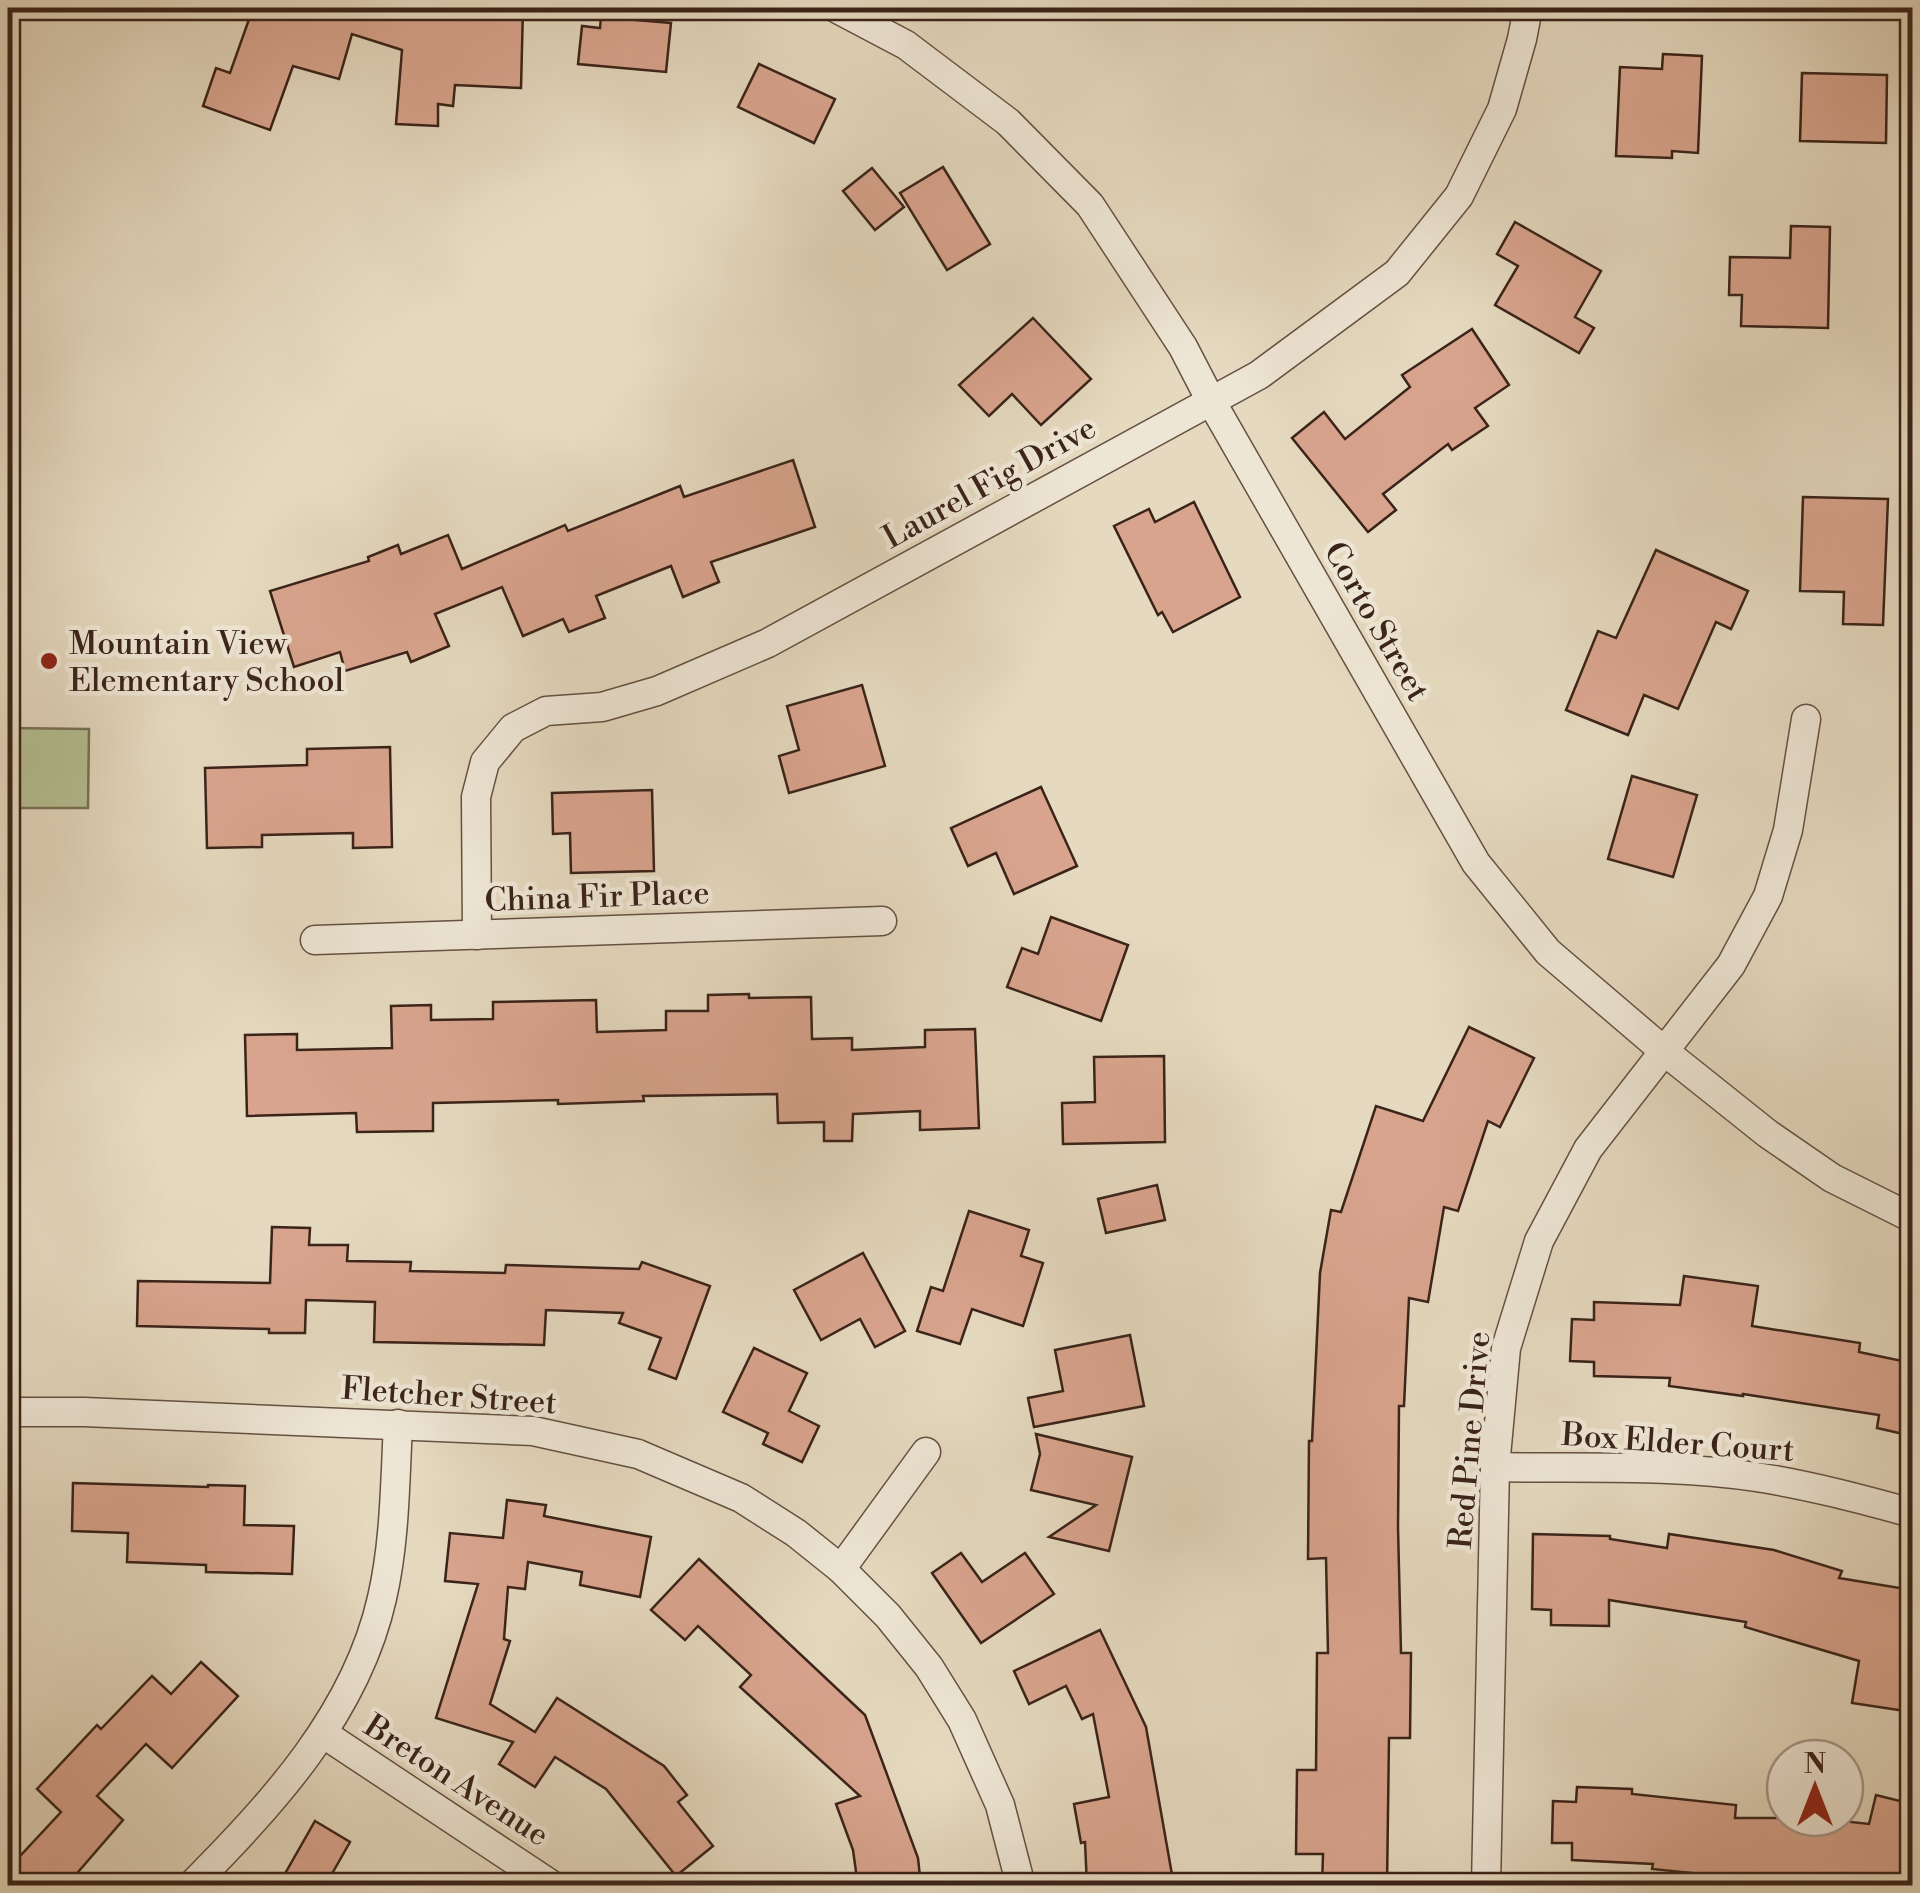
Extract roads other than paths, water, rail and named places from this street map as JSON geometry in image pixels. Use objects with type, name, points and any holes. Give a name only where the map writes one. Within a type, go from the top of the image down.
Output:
[{"type":"street","name":"Corto Street","points":[[836,8],[906,46],[1008,122],[1090,204],[1183,347],[1476,863],[1548,952],[1768,1134],[1832,1178],[1912,1218]]},
{"type":"street","name":"Laurel Fig Drive","points":[[477,935],[476,797],[485,762],[514,728],[546,711],[602,706],[657,691],[768,643],[1259,375],[1396,273],[1459,196],[1502,109],[1528,8]]},
{"type":"street","name":"Red Pine Drive","points":[[1486,1886],[1495,1467],[1506,1348],[1540,1241],[1588,1150],[1731,965],[1768,896],[1788,830],[1806,719]]},
{"type":"street","name":"China Fir Place","points":[[315,940],[882,921]]},
{"type":"street","name":"Fletcher Street","points":[[8,1412],[533,1432],[638,1454],[741,1498],[796,1533],[841,1569],[919,1654],[962,1720],[1000,1805],[1021,1886]]},
{"type":"street","points":[[191,1886],[248,1828],[324,1734],[359,1670],[382,1600],[390,1548],[398,1424]]},
{"type":"street","points":[[841,1569],[926,1452]]},
{"type":"street","name":"Box Elder Court","points":[[1495,1467],[1670,1470],[1754,1476],[1834,1492],[1912,1514]]},
{"type":"street","name":"Breton Avenue","points":[[324,1734],[553,1886]]},
{"type":"place","name":"Mountain View Elementary School","points":[[49,661]]}]
